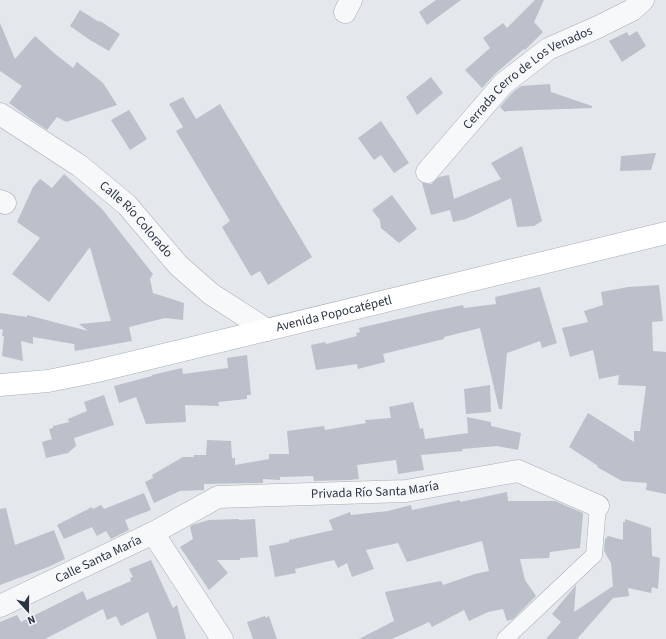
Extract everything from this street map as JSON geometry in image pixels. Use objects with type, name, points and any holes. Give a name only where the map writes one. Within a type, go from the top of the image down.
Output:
[{"type":"main road","name":"Avenida Popocatépetl","points":[[0,386],[56,379],[267,330],[666,233]]},
{"type":"street","name":"Cerrada Cerro de Los Venados","points":[[427,172],[503,84],[548,49],[632,10],[643,0]]},
{"type":"street","name":"Calle Río Colorado","points":[[0,114],[80,166],[127,205],[178,265],[211,294],[267,330]]},
{"type":"street","name":"Privada Río Santa María","points":[[153,533],[218,497],[406,491],[518,471],[598,506]]},
{"type":"street","points":[[505,639],[594,555],[598,506]]},
{"type":"street","name":"Calle Santa María","points":[[0,606],[153,533]]},
{"type":"street","points":[[153,533],[222,639]]},
{"type":"building","points":[[436,0],[461,0],[427,25],[419,12]]},
{"type":"building","points":[[535,0],[544,0],[534,22],[543,32],[525,50],[524,49],[495,74],[482,88],[465,70],[490,48],[483,38],[503,23],[507,28]]},
{"type":"building","points":[[80,10],[120,34],[109,51],[70,26]]},
{"type":"building","points":[[0,23],[15,59],[35,36],[73,68],[77,62],[103,83],[117,105],[66,122],[57,117],[47,130],[28,117],[9,103],[22,86],[0,71]]},
{"type":"building","points":[[637,31],[646,46],[622,62],[609,41],[627,32],[629,36]]},
{"type":"building","points":[[431,77],[443,93],[417,115],[406,97]]},
{"type":"building","points":[[550,84],[551,92],[592,106],[592,108],[505,112],[500,107],[512,93],[521,86]]},
{"type":"building","points":[[183,97],[196,119],[220,104],[312,257],[268,285],[260,271],[251,276],[222,227],[230,221],[176,131],[183,127],[169,104]]},
{"type":"building","points":[[129,110],[147,139],[130,150],[111,120]]},
{"type":"building","points":[[381,121],[409,163],[394,173],[381,155],[374,160],[358,138]]},
{"type":"building","points":[[522,146],[542,221],[534,226],[517,227],[511,198],[466,219],[453,222],[450,210],[431,215],[422,183],[431,184],[439,177],[449,175],[454,199],[501,179],[491,163]]},
{"type":"building","points":[[656,153],[651,170],[620,171],[621,156]]},
{"type":"building","points":[[64,174],[102,209],[153,274],[150,279],[153,293],[184,303],[183,320],[165,318],[129,327],[132,341],[75,351],[74,344],[33,337],[33,344],[21,341],[23,361],[2,356],[4,336],[2,336],[3,330],[0,329],[0,313],[27,317],[27,315],[88,331],[79,324],[111,321],[90,247],[49,302],[12,274],[40,238],[17,222],[33,187],[40,179],[52,188]]},
{"type":"building","points":[[392,195],[417,229],[399,243],[381,228],[380,220],[372,210]]},
{"type":"building","points":[[659,285],[663,321],[652,322],[653,351],[666,352],[666,494],[646,490],[647,483],[622,481],[597,467],[598,466],[569,447],[588,413],[634,442],[634,431],[640,431],[646,386],[618,385],[619,375],[599,379],[593,350],[570,357],[562,328],[588,322],[584,311],[603,305],[601,292],[628,287]]},
{"type":"building","points":[[540,287],[557,343],[542,348],[540,341],[507,353],[502,409],[499,409],[480,328],[444,337],[444,339],[383,354],[385,362],[358,369],[357,364],[316,370],[311,345],[325,342],[326,344],[357,336],[356,333],[360,332],[359,328],[429,312],[463,305],[464,308],[496,304],[495,297]]},
{"type":"building","points":[[247,355],[251,395],[247,395],[247,399],[218,402],[219,406],[185,405],[186,422],[146,424],[136,397],[119,403],[114,386],[182,368],[183,374],[228,368],[227,358]]},
{"type":"building","points":[[490,385],[491,412],[466,414],[464,389]]},
{"type":"building","points":[[104,395],[114,425],[74,438],[76,446],[68,453],[46,458],[42,442],[52,439],[49,429],[53,428],[53,426],[69,422],[68,419],[87,411],[84,402]]},
{"type":"building","points":[[413,402],[420,429],[423,428],[425,439],[468,433],[467,417],[491,422],[491,426],[521,433],[518,450],[497,446],[421,455],[424,470],[398,474],[396,460],[357,465],[359,479],[314,481],[313,476],[280,477],[280,480],[263,479],[263,483],[204,484],[204,490],[180,491],[154,503],[145,482],[153,478],[152,475],[183,457],[206,455],[207,440],[231,441],[232,458],[235,458],[235,465],[269,459],[269,454],[289,454],[287,431],[324,426],[325,430],[366,423],[365,420],[391,418],[389,407]]},
{"type":"building","points":[[507,492],[508,501],[555,501],[583,513],[580,548],[550,552],[549,558],[520,559],[525,580],[536,596],[513,619],[507,621],[503,609],[488,612],[469,621],[464,610],[432,627],[429,622],[392,639],[359,639],[394,621],[385,592],[441,581],[443,585],[475,574],[489,571],[482,541],[407,562],[398,543],[366,550],[374,569],[352,577],[347,563],[338,568],[334,560],[295,569],[296,573],[275,577],[269,546],[333,530],[329,520],[350,512],[351,515],[388,511],[411,505],[412,510]]},
{"type":"building","points":[[144,493],[151,510],[125,520],[129,530],[111,539],[106,531],[97,536],[92,527],[64,539],[57,525],[92,507],[93,509],[101,505],[104,509]]},
{"type":"building","points":[[6,508],[15,545],[54,530],[65,559],[0,585],[0,509]]},
{"type":"building","points":[[255,519],[258,557],[240,558],[240,560],[217,560],[228,573],[209,590],[180,547],[193,539],[190,527],[192,525],[209,520]]},
{"type":"building","points":[[625,519],[651,528],[652,556],[660,558],[658,589],[652,587],[651,593],[628,588],[629,596],[614,597],[577,639],[546,639],[561,622],[552,614],[576,585],[574,612],[613,586],[611,563],[604,551],[605,539],[608,536],[623,540],[623,522],[625,522]]},
{"type":"building","points":[[151,560],[173,608],[177,605],[186,639],[157,639],[148,612],[121,626],[116,616],[107,620],[103,609],[45,639],[0,639],[0,622],[17,615],[21,622],[83,591],[87,600],[131,581],[130,578],[133,577],[129,569]]},
{"type":"building","points":[[265,616],[266,618],[269,616],[277,639],[253,639],[247,622]]}]
